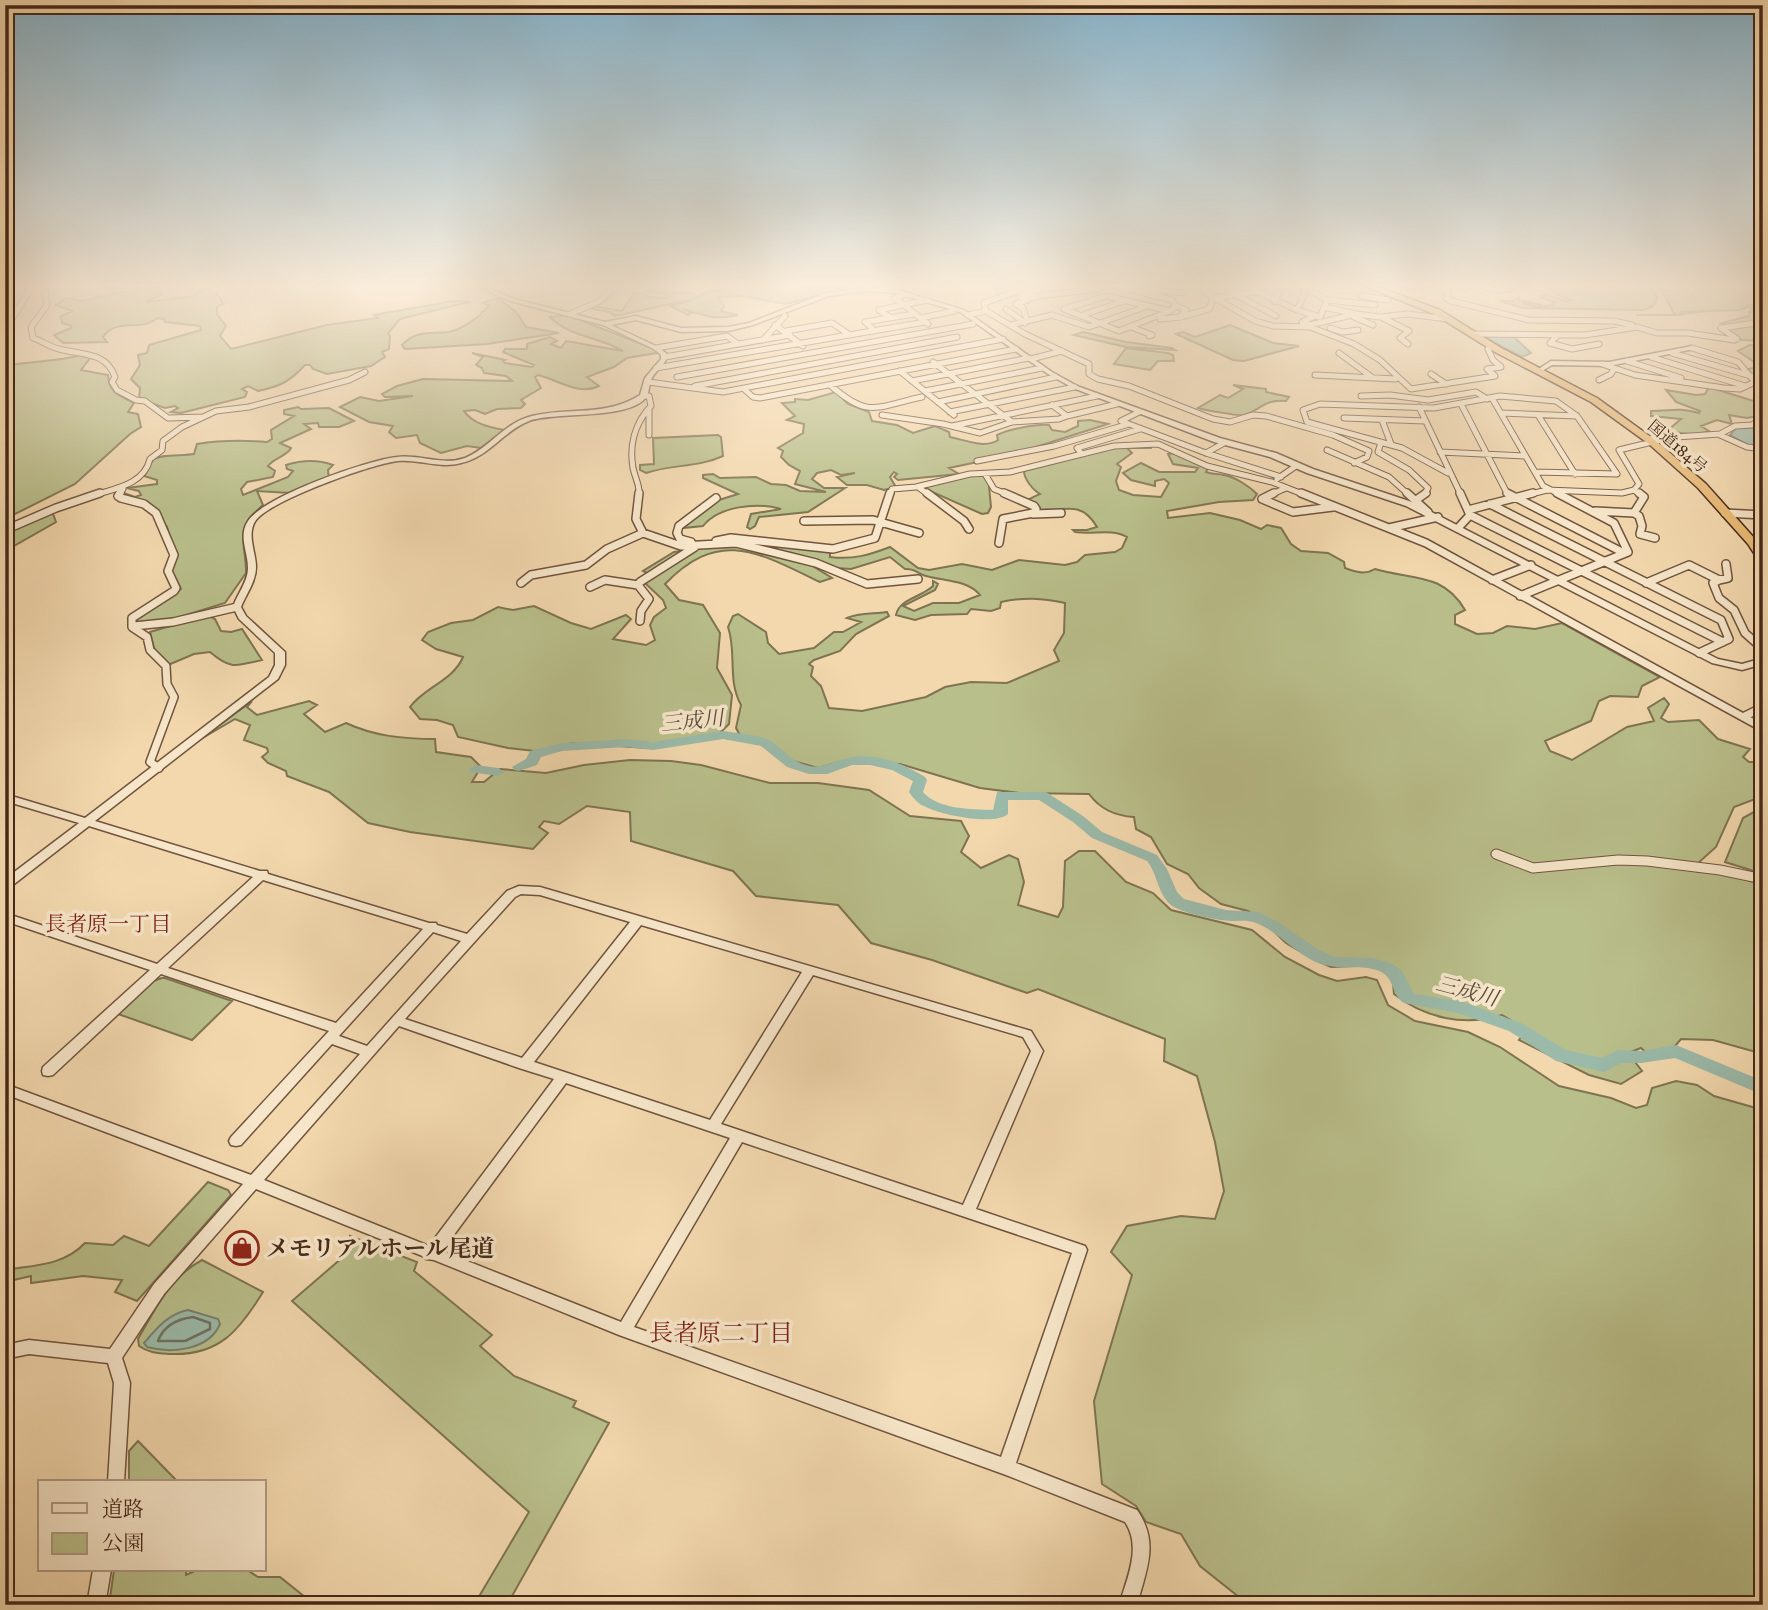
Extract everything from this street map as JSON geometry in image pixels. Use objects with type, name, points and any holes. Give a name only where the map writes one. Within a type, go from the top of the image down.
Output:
[{"type":"highway","name":"国道184号","points":[[1519,360],[1594,400],[1649,440],[1702,486],[1752,542],[1763,559]]},
{"type":"street","points":[[100,360],[111,367],[115,377],[112,382],[117,390],[136,400],[145,401],[168,418],[203,417]]},
{"type":"street","points":[[643,396],[648,382],[662,360]]},
{"type":"street","points":[[656,368],[712,360]]},
{"type":"street","points":[[747,360],[783,394]]},
{"type":"street","points":[[677,377],[772,360]]},
{"type":"street","points":[[687,387],[831,360]]},
{"type":"street","points":[[648,382],[723,393],[892,360]]},
{"type":"street","points":[[931,360],[1012,422]]},
{"type":"street","points":[[744,388],[753,397],[760,398],[957,360]]},
{"type":"street","points":[[912,381],[1024,360]]},
{"type":"street","points":[[1032,360],[1075,387],[1117,404],[1224,443],[1273,455],[1296,466],[1378,492],[1428,512],[1716,661],[1742,667],[1762,662]]},
{"type":"street","points":[[1083,360],[1091,366],[1088,372],[1092,377],[1128,386],[1184,411],[1229,422],[1250,415],[1269,416],[1358,444],[1367,449],[1369,454],[1354,463]]},
{"type":"street","points":[[1349,360],[1376,380]]},
{"type":"street","points":[[1379,360],[1396,379],[1413,389],[1495,376],[1487,369],[1501,367],[1494,360]]},
{"type":"street","points":[[1540,370],[1555,363],[1602,364],[1632,360]]},
{"type":"street","points":[[1661,360],[1748,387]]},
{"type":"street","points":[[1697,360],[1751,376]]},
{"type":"street","points":[[1602,364],[1650,380],[1692,382],[1733,389],[1748,387],[1755,382],[1738,362],[1732,360]]},
{"type":"street","points":[[1627,361],[1692,382]]},
{"type":"street","points":[[821,362],[845,382]]},
{"type":"street","points":[[668,368],[687,387]]},
{"type":"street","points":[[830,385],[851,403],[865,408],[1042,368]]},
{"type":"street","points":[[1599,380],[1611,374],[1614,369]]},
{"type":"street","points":[[900,371],[923,394],[938,402],[964,423]]},
{"type":"street","points":[[5,530],[56,508],[126,485],[144,474],[150,459],[162,450],[163,441],[182,427],[216,411],[249,407],[349,380],[365,372]]},
{"type":"street","points":[[1431,374],[1446,384]]},
{"type":"street","points":[[1315,375],[1396,379]]},
{"type":"street","points":[[938,402],[1056,377]]},
{"type":"street","points":[[1358,379],[1361,396],[1366,405]]},
{"type":"street","points":[[950,412],[1075,387]]},
{"type":"street","points":[[1361,396],[1390,395],[1428,400],[1479,392],[1490,398],[1501,413],[1547,490],[1614,523],[1628,552],[1520,596]]},
{"type":"street","points":[[5,885],[237,709],[277,673],[282,657],[280,652],[242,617],[237,607],[252,569],[248,529],[257,515],[276,502],[394,459],[408,458],[443,463],[462,461],[476,456],[511,428],[527,419],[622,407],[643,396],[649,396],[649,435]]},
{"type":"street","points":[[951,426],[1097,396]]},
{"type":"street","points":[[1448,472],[1413,452],[1391,444],[1307,422],[1303,411],[1317,404],[1419,407],[1461,404],[1500,396],[1556,401],[1577,416],[1617,474],[1536,472]]},
{"type":"street","points":[[882,415],[980,433],[1012,422],[1059,419],[1117,404]]},
{"type":"street","points":[[1338,404],[1349,434]]},
{"type":"street","points":[[1461,404],[1508,495],[1624,553]]},
{"type":"street","points":[[1052,405],[1067,416]]},
{"type":"street","points":[[1419,407],[1469,513],[1723,642]]},
{"type":"street","points":[[649,410],[638,420],[631,463],[640,487],[636,519],[643,533],[673,545],[736,543]]},
{"type":"street","points":[[1139,412],[1121,421],[1206,453],[1281,477]]},
{"type":"street","points":[[1501,413],[1577,416]]},
{"type":"street","points":[[1538,415],[1575,474]]},
{"type":"street","points":[[1634,490],[1639,484],[1619,450],[1649,440],[1720,435],[1732,431],[1736,426],[1752,425],[1763,417]]},
{"type":"street","points":[[1344,418],[1424,421]]},
{"type":"street","points":[[1382,420],[1391,444]]},
{"type":"street","points":[[977,461],[1043,449],[1129,424]]},
{"type":"street","points":[[1081,453],[1076,448],[1140,429]]},
{"type":"street","points":[[1720,435],[1747,447],[1763,449]]},
{"type":"street","points":[[1381,442],[1378,452],[1409,470],[1428,488],[1427,493],[1416,500]]},
{"type":"street","points":[[1206,453],[1224,443]]},
{"type":"street","points":[[716,541],[731,538],[833,549],[873,539],[892,489],[918,487],[970,474],[1023,469],[1114,446],[1158,444],[1207,466],[1272,482],[1440,550],[1763,728]]},
{"type":"street","points":[[1327,450],[1380,472],[1428,512]]},
{"type":"street","points":[[1440,452],[1525,456]]},
{"type":"street","points":[[1272,482],[1296,466]]},
{"type":"street","points":[[985,474],[994,489],[1034,506],[1036,509],[1032,513]]},
{"type":"street","points":[[1602,475],[1611,492]]},
{"type":"street","points":[[126,485],[118,496],[149,506],[166,527],[174,555],[168,571],[176,588],[135,614],[132,627]]},
{"type":"street","points":[[918,487],[964,521],[969,529]]},
{"type":"street","points":[[1286,488],[1262,499],[1293,512],[1333,507]]},
{"type":"street","points":[[1458,527],[1469,513],[1490,504],[1547,490],[1634,490],[1644,497],[1633,513]]},
{"type":"street","points":[[716,498],[679,526],[678,536],[690,542],[736,543],[816,563],[867,584],[919,579]]},
{"type":"street","points":[[1490,504],[1721,621],[1729,639],[1699,653]]},
{"type":"street","points":[[698,513],[716,508]]},
{"type":"street","points":[[1592,512],[1633,513],[1639,516],[1642,526],[1640,534],[1654,538]]},
{"type":"street","points":[[999,543],[1003,519],[1032,513],[1061,513]]},
{"type":"street","points":[[1725,513],[1763,515]]},
{"type":"street","points":[[1389,528],[1438,517]]},
{"type":"street","points":[[804,522],[836,519],[881,522],[900,527],[909,534],[919,534]]},
{"type":"street","points":[[521,583],[536,574],[586,565],[607,549],[643,533]]},
{"type":"street","points":[[638,585],[646,576],[697,546]]},
{"type":"street","points":[[1726,564],[1728,578],[1713,583],[1719,598],[1734,610],[1745,633],[1763,649]]},
{"type":"street","points":[[1492,580],[1531,565]]},
{"type":"street","points":[[1646,583],[1689,565],[1719,580]]},
{"type":"street","points":[[590,587],[605,580],[638,585],[649,599],[641,611],[640,621]]},
{"type":"street","points":[[132,627],[158,626],[237,607]]},
{"type":"street","points":[[132,627],[147,637],[150,650],[166,666],[167,684],[174,697],[150,762],[159,768]]},
{"type":"street","points":[[1743,717],[1763,707]]},
{"type":"street","points":[[5,797],[469,939]]},
{"type":"street","points":[[1496,854],[1533,868],[1618,860],[1647,861],[1720,870],[1763,879]]},
{"type":"street","points":[[48,1071],[263,874]]},
{"type":"street","points":[[114,1357],[159,1289],[469,939],[511,894],[519,890],[540,891],[1027,1034],[1037,1051],[967,1213]]},
{"type":"street","points":[[5,917],[334,1033],[369,1052]]},
{"type":"street","points":[[524,1065],[637,921]]},
{"type":"street","points":[[236,1141],[432,926]]},
{"type":"street","points":[[712,1128],[810,970]]},
{"type":"street","points":[[397,1021],[1080,1250],[1006,1467]]},
{"type":"street","points":[[431,1255],[562,1078]]},
{"type":"street","points":[[5,1089],[254,1182],[624,1331],[1006,1467],[1130,1516],[1140,1526],[1144,1542],[1128,1605]]},
{"type":"street","points":[[624,1331],[738,1137]]},
{"type":"street","points":[[5,1352],[29,1347],[114,1357]]},
{"type":"street","points":[[114,1357],[122,1382],[116,1480]]},
{"type":"street","points":[[96,1605],[102,1572]]},
{"type":"green space","points":[[53,360],[89,360],[81,370],[108,375],[113,390],[134,403],[128,412],[138,414],[141,427],[75,484],[5,519],[5,366]]},
{"type":"green space","points":[[139,360],[380,360],[371,366],[327,374],[305,365],[279,385],[258,391],[248,386],[242,389],[247,392],[245,397],[181,413],[171,412],[178,408],[175,406],[165,408],[139,399],[140,388],[131,379],[140,365]]},
{"type":"green space","points":[[480,360],[505,360],[505,363],[532,367],[534,365],[522,360],[624,360],[614,367],[587,377],[599,386],[591,389],[576,388],[538,375],[535,377],[541,388],[521,400],[525,404],[521,408],[497,409],[485,414],[475,410],[464,411],[477,422],[504,430],[481,448],[467,446],[441,453],[420,443],[417,435],[396,438],[389,432],[393,426],[369,422],[340,407],[360,397],[379,401],[413,396],[385,397],[382,394],[397,386],[423,379],[512,381],[506,376],[484,373],[482,368],[476,365]]},
{"type":"green space","points":[[1117,360],[1174,361],[1158,361],[1150,370],[1114,364]]},
{"type":"green space","points":[[1751,360],[1763,360],[1763,384],[1757,382],[1748,369],[1756,367]]},
{"type":"green space","points":[[1233,385],[1266,389],[1266,392],[1289,397],[1286,401],[1267,403],[1243,415],[1198,408],[1220,395],[1228,398],[1243,389]]},
{"type":"green space","points":[[1709,387],[1763,404],[1763,415],[1747,418],[1729,415],[1732,424],[1717,420],[1701,426],[1709,431],[1694,434],[1668,430],[1681,419],[1651,416],[1651,411],[1679,410],[1699,413],[1700,411],[1676,402],[1666,390],[1696,395],[1705,394]]},
{"type":"green space","points":[[836,392],[848,404],[869,412],[872,421],[897,425],[913,433],[935,426],[949,432],[950,437],[981,444],[993,443],[998,440],[997,435],[1030,426],[1049,425],[1052,430],[1065,432],[1078,426],[1078,421],[1090,420],[1108,424],[1011,455],[949,468],[959,474],[898,480],[894,477],[897,474],[894,472],[890,477],[896,487],[884,490],[867,485],[847,485],[837,477],[855,473],[841,475],[831,470],[817,473],[812,479],[824,488],[845,488],[808,512],[759,517],[755,526],[750,529],[747,527],[751,514],[781,509],[739,507],[719,514],[703,526],[683,528],[685,523],[719,500],[738,494],[703,478],[703,475],[713,474],[720,478],[756,477],[771,484],[786,485],[800,491],[826,492],[795,484],[800,471],[781,457],[783,451],[778,448],[803,433],[804,424],[787,420],[795,416],[782,403],[795,402],[795,399],[808,400]]},
{"type":"green space","points":[[298,407],[329,408],[354,421],[339,427],[319,427],[318,423],[304,424],[311,429],[280,443],[291,448],[268,466],[275,471],[273,477],[247,482],[241,489],[243,495],[288,477],[293,471],[287,469],[286,465],[298,462],[315,461],[333,465],[328,470],[329,479],[290,493],[257,491],[263,505],[247,522],[243,536],[246,573],[225,603],[170,620],[140,625],[135,621],[136,617],[181,589],[171,570],[172,544],[167,527],[151,507],[118,495],[124,493],[135,497],[141,495],[139,491],[127,488],[157,484],[157,480],[144,476],[156,458],[194,454],[197,444],[267,442],[272,439],[271,430],[294,416],[284,414],[284,410]]},
{"type":"green space","points":[[721,437],[723,456],[646,473],[640,470],[640,465],[654,464],[653,438]]},
{"type":"green space","points":[[1152,446],[1127,448],[1132,453],[1117,464],[1121,467],[1116,481],[1119,490],[1133,495],[1161,497],[1169,483],[1164,479],[1155,481],[1155,486],[1131,480],[1123,473],[1141,463],[1159,472],[1195,472],[1198,468],[1173,464],[1168,454],[1176,453],[1208,468],[1206,472],[1237,480],[1257,494],[1253,500],[1219,502],[1167,511],[1168,518],[1210,513],[1240,520],[1261,529],[1267,525],[1281,528],[1291,544],[1301,551],[1328,553],[1344,562],[1345,568],[1357,572],[1375,569],[1436,583],[1447,589],[1465,610],[1455,615],[1455,624],[1477,634],[1493,633],[1507,626],[1535,629],[1562,623],[1660,677],[1642,686],[1638,697],[1610,696],[1599,701],[1591,721],[1545,741],[1550,751],[1572,760],[1627,727],[1654,721],[1648,708],[1664,698],[1669,704],[1661,718],[1668,722],[1699,720],[1718,739],[1750,749],[1743,757],[1749,762],[1763,762],[1763,796],[1734,807],[1716,847],[1697,864],[1763,885],[1763,1054],[1713,1040],[1681,1039],[1670,1052],[1651,1057],[1641,1048],[1628,1053],[1642,1071],[1621,1084],[1589,1075],[1519,1040],[1527,1030],[1502,1015],[1473,1020],[1445,1018],[1419,1009],[1394,994],[1392,972],[1378,965],[1331,967],[1313,959],[1286,943],[1261,919],[1248,911],[1221,904],[1199,888],[1188,874],[1167,864],[1151,837],[1136,829],[1134,817],[1108,811],[1089,794],[1019,793],[980,788],[900,764],[840,762],[818,768],[786,759],[764,742],[741,737],[736,728],[741,705],[734,686],[728,627],[733,616],[738,614],[766,632],[768,643],[779,654],[814,648],[834,632],[843,632],[861,622],[847,618],[887,612],[889,616],[856,634],[840,651],[809,664],[813,667],[811,676],[821,686],[829,708],[862,711],[926,697],[945,687],[971,682],[1007,683],[1059,661],[1054,650],[1064,633],[1065,603],[1017,599],[1001,602],[1000,608],[991,611],[971,609],[967,614],[931,615],[915,620],[896,615],[902,605],[933,586],[933,581],[938,584],[935,590],[903,606],[914,611],[933,603],[959,603],[980,595],[969,586],[905,569],[890,557],[851,569],[836,568],[741,542],[830,552],[830,557],[838,558],[861,556],[890,547],[918,568],[929,570],[962,564],[992,570],[1019,560],[1065,565],[1077,562],[1085,555],[1115,552],[1122,548],[1127,537],[1108,532],[1075,532],[1073,530],[1097,527],[1085,513],[1078,510],[1037,512],[1027,500],[1040,494],[1029,484],[1024,471],[1113,448]]},
{"type":"green space","points":[[968,476],[988,476],[991,507],[988,513],[982,514],[921,487]]},
{"type":"green space","points":[[52,511],[56,522],[5,551],[5,531]]},
{"type":"green space","points":[[736,543],[811,565],[832,578],[820,582],[759,555],[722,551],[704,556],[685,566],[665,584],[679,600],[703,605],[720,633],[717,668],[732,695],[729,724],[719,734],[703,740],[648,748],[573,743],[535,751],[458,737],[453,725],[420,719],[410,707],[446,678],[463,657],[436,649],[422,640],[428,632],[451,623],[473,620],[498,607],[513,610],[534,606],[591,629],[626,615],[631,619],[613,639],[646,645],[655,640],[650,625],[654,617],[666,608],[663,600],[646,584],[649,574],[643,571],[674,552]]},
{"type":"green space","points":[[207,615],[215,619],[221,631],[242,629],[262,660],[234,665],[223,662],[210,652],[194,654],[168,665],[155,652],[150,632]]},
{"type":"green space","points":[[252,701],[247,707],[257,715],[309,701],[317,705],[304,714],[325,732],[346,723],[389,736],[435,739],[436,752],[471,757],[481,767],[472,782],[484,782],[500,769],[546,773],[630,760],[701,765],[770,783],[818,783],[869,790],[910,816],[961,821],[969,836],[961,852],[981,868],[1009,855],[1018,859],[1024,882],[1018,905],[1058,917],[1063,907],[1065,861],[1079,851],[1095,851],[1126,882],[1153,893],[1171,910],[1252,930],[1285,957],[1319,975],[1337,981],[1366,977],[1377,980],[1388,1005],[1415,1021],[1468,1032],[1500,1047],[1559,1086],[1611,1098],[1636,1108],[1647,1105],[1652,1088],[1676,1081],[1697,1085],[1714,1096],[1763,1110],[1763,1605],[1249,1605],[1200,1566],[1181,1534],[1146,1522],[1136,1506],[1102,1484],[1094,1401],[1132,1275],[1111,1252],[1127,1226],[1181,1216],[1215,1219],[1224,1191],[1215,1142],[1197,1076],[1164,1061],[1165,1039],[1038,989],[1027,993],[932,960],[871,943],[838,905],[756,896],[733,871],[631,841],[630,812],[587,806],[559,824],[544,821],[539,827],[548,833],[533,849],[410,832],[368,823],[329,792],[287,776],[286,771],[268,763],[262,757],[268,752],[267,748],[244,740],[250,725],[235,719],[201,739]]},
{"type":"green space","points":[[1763,807],[1763,874],[1725,862],[1743,818]]},
{"type":"green space","points":[[162,978],[232,1001],[192,1040],[118,1014],[153,981]]},
{"type":"green space","points":[[208,1182],[228,1190],[231,1195],[137,1301],[115,1292],[122,1280],[83,1276],[31,1283],[31,1276],[5,1282],[5,1270],[58,1260],[85,1243],[113,1245],[124,1236],[149,1246]]},
{"type":"green space","points":[[350,1236],[417,1262],[414,1271],[492,1335],[480,1346],[514,1376],[576,1401],[573,1407],[609,1423],[507,1605],[474,1605],[529,1512],[292,1301],[350,1251]]},
{"type":"green space","points":[[202,1260],[263,1292],[245,1318],[226,1338],[202,1351],[170,1354],[139,1346],[138,1339],[172,1284]]},
{"type":"green space","points":[[138,1441],[176,1480],[129,1480],[129,1451]]},
{"type":"green space","points":[[114,1572],[186,1572],[186,1575],[193,1572],[250,1572],[258,1577],[280,1577],[315,1605],[109,1605]]},
{"type":"water","points":[[1763,427],[1763,446],[1748,445],[1730,435],[1736,428]]},
{"type":"water","points":[[188,1310],[218,1319],[220,1324],[215,1333],[199,1345],[189,1348],[167,1350],[147,1347],[144,1343],[163,1322]]},
{"type":"waterway","name":"三成川","points":[[519,767],[532,762],[535,754],[562,747],[626,743],[653,746],[723,735],[765,743],[785,760],[809,770],[830,769],[852,761],[888,764],[920,780],[916,792],[922,799],[942,808],[968,813],[1001,814],[1000,806]]},
{"type":"waterway","name":"三成川","points":[[476,769],[498,772]]},
{"type":"waterway","name":"三成川","points":[[1001,803],[1002,795],[1041,795],[1078,819]]},
{"type":"waterway","name":"三成川","points":[[1080,822],[1097,835],[1152,858],[1157,863],[1170,893],[1179,903],[1226,915],[1253,916],[1332,962],[1372,963],[1385,967],[1396,975],[1405,996],[1410,999],[1460,1007],[1515,1027],[1562,1056],[1604,1065],[1618,1056],[1641,1057],[1676,1051],[1763,1088]]},
{"type":"place","name":"メモリアルホール尾道","points":[[242,1248]]},
{"type":"district","name":"長者原一丁目","points":[[108,924]]},
{"type":"district","name":"長者原二丁目","points":[[721,1333]]}]
